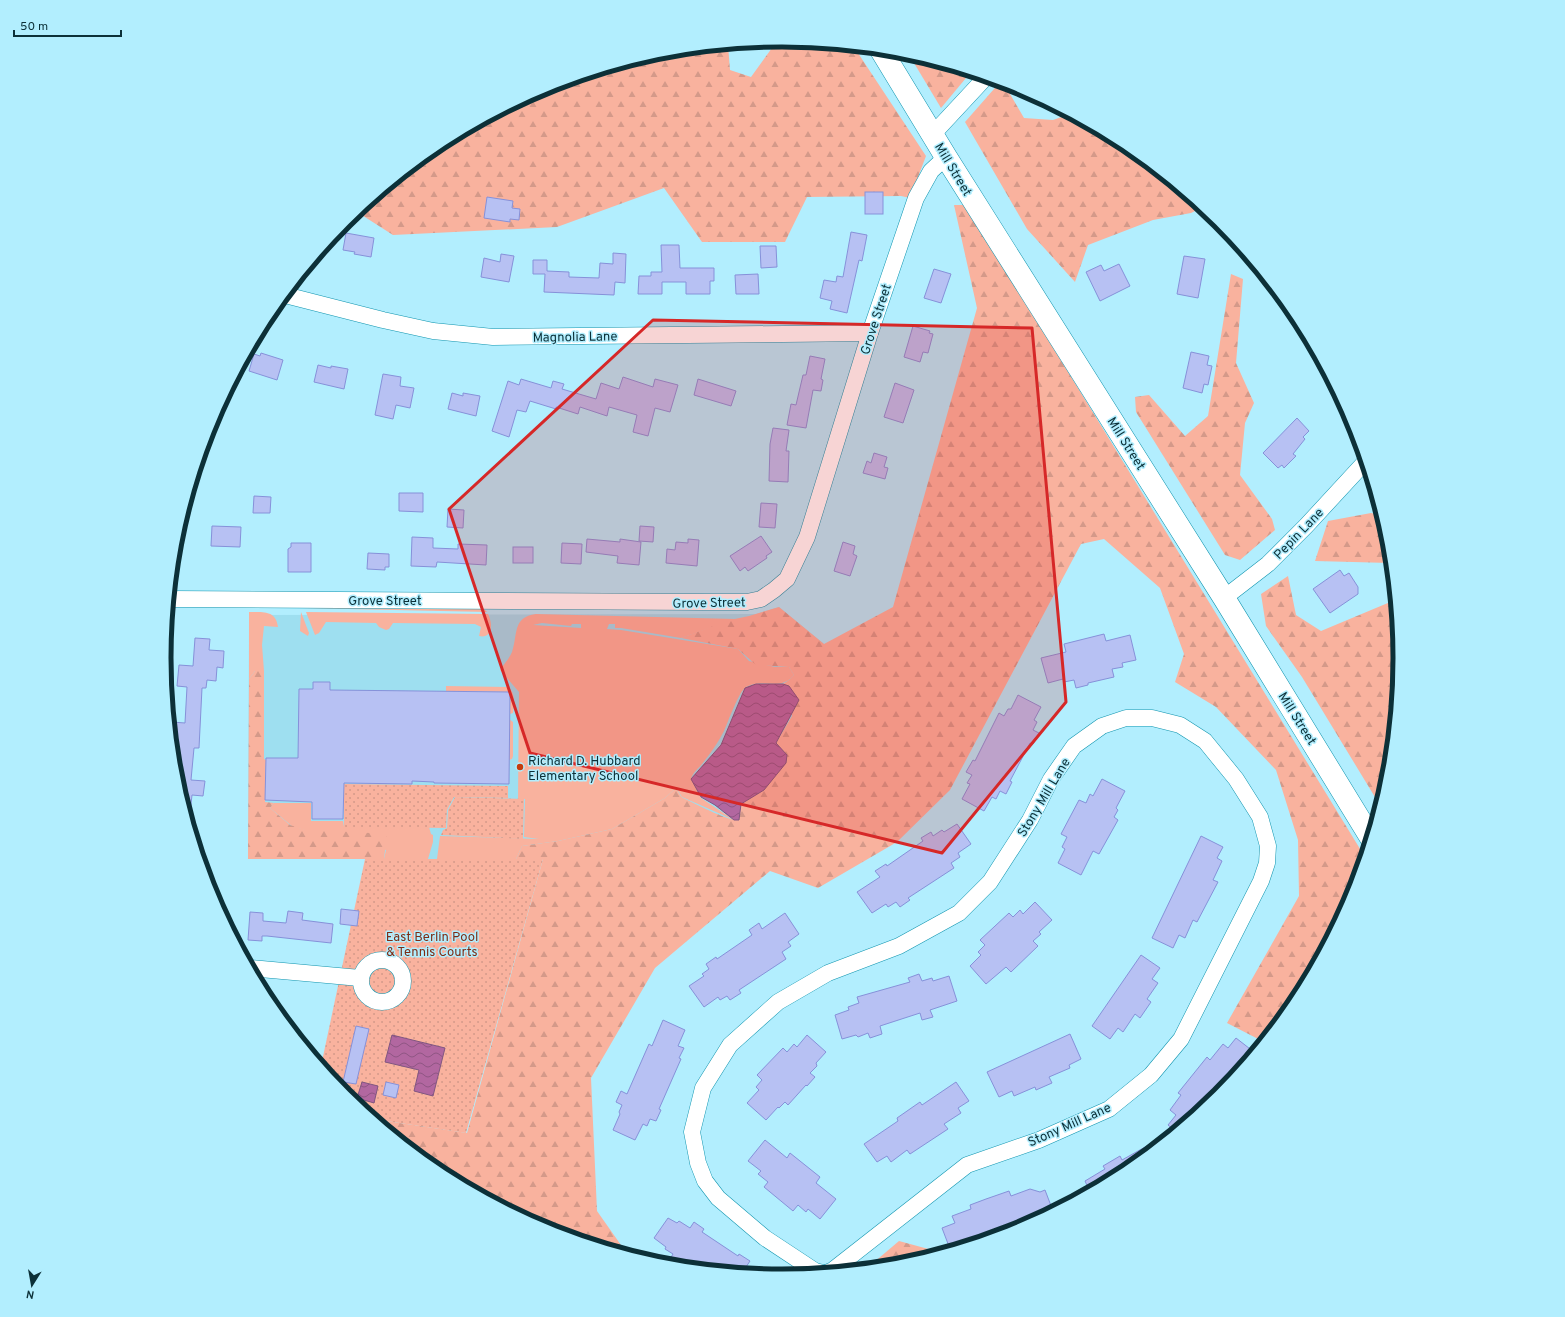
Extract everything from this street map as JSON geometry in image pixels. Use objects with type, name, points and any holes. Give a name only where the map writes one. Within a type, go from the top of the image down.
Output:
[{"type":"main road","name":"Mill Street","points":[[885,56],[946,157],[1224,598],[1368,833]]},
{"type":"street","points":[[933,134],[983,80]]},
{"type":"street","name":"Grove Street","points":[[174,599],[747,602],[761,599],[787,579],[807,537],[870,333],[916,198],[931,171],[946,157]]},
{"type":"street","name":"Magnolia Lane","points":[[290,295],[383,320],[433,331],[493,337],[870,333]]},
{"type":"street","name":"Pepin Lane","points":[[1224,598],[1268,564],[1306,526],[1363,465]]},
{"type":"street","name":"Stony Mill Lane","points":[[819,1269],[765,1238],[718,1198],[705,1180],[698,1164],[692,1132],[703,1088],[730,1044],[778,1002],[828,973],[899,946],[960,913],[990,882],[1030,820],[1051,779],[1074,746],[1102,726],[1126,718],[1152,718],[1180,725],[1205,741],[1236,779],[1260,817],[1268,846],[1267,863],[1261,881],[1181,1039],[1151,1075],[1109,1109],[1039,1140],[967,1165],[829,1268]]},
{"type":"street","points":[[256,969],[360,978]]},
{"type":"highlighted area","points":[[653,320],[1032,328],[1066,702],[942,853],[530,753],[449,509]]},
{"type":"shaded area","name":"Richard D. Hubbard Elementary School","points":[[779,607],[824,644],[767,856],[543,859],[248,859],[249,615],[756,614]]},
{"type":"green space","points":[[772,47],[822,48],[857,51],[926,156],[910,198],[901,196],[807,197],[785,242],[702,242],[664,188],[557,227],[393,235],[362,215],[410,173],[477,129],[512,110],[586,79],[663,59],[728,49],[730,70],[751,77]]},
{"type":"green space","points":[[913,62],[968,76],[941,108]]},
{"type":"green space","points":[[997,86],[1012,92],[1010,94],[1024,118],[1053,120],[1064,116],[1122,150],[1155,173],[1198,210],[1191,213],[1153,220],[1088,245],[1075,282],[1027,229],[965,122]]},
{"type":"green space","points":[[954,205],[966,205],[1363,853],[1331,929],[1291,998],[1260,1040],[1227,1023],[1299,896],[1298,840],[1276,770],[1216,707],[1175,682],[1184,654],[1160,588],[1104,539],[1081,544],[950,790],[897,842],[818,888],[770,871],[655,968],[591,1078],[597,1211],[624,1249],[586,1238],[512,1207],[443,1167],[410,1144],[382,1120],[467,1133],[543,859],[516,859],[522,846],[558,841],[612,829],[665,798],[676,788],[683,798],[719,815],[733,820],[738,820],[741,804],[764,790],[787,755],[776,743],[792,716],[789,686],[783,684],[794,675],[789,667],[756,665],[738,649],[681,638],[730,620],[779,607],[824,644],[893,607],[977,308]]},
{"type":"green space","points":[[1231,274],[1243,279],[1236,363],[1254,403],[1245,423],[1240,475],[1272,519],[1275,530],[1240,560],[1225,555],[1136,412],[1135,397],[1149,395],[1185,436],[1208,416]]},
{"type":"green space","points":[[1371,513],[1376,514],[1386,563],[1315,561],[1328,521]]},
{"type":"green space","points":[[1288,576],[1296,615],[1321,631],[1391,602],[1394,658],[1393,698],[1389,738],[1377,800],[1302,677],[1266,626],[1261,594]]},
{"type":"green space","points":[[307,606],[483,608],[487,612],[302,608]]},
{"type":"green space","points":[[249,612],[264,612],[272,615],[277,621],[278,627],[264,626],[262,645],[264,671],[255,671],[249,679]]},
{"type":"green space","points":[[301,612],[309,633],[308,636],[300,631]]},
{"type":"green space","points":[[306,612],[488,614],[491,622],[491,630],[487,635],[479,636],[481,627],[475,624],[393,623],[389,629],[386,630],[379,627],[376,623],[326,622],[319,633],[315,635]]},
{"type":"green space","points":[[536,614],[736,619],[681,638],[615,628],[615,624],[609,624],[607,629],[738,649],[749,661],[775,667],[789,667],[794,675],[783,683],[752,684],[743,690],[719,740],[702,764],[694,772],[691,779],[701,798],[734,820],[682,797],[676,788],[665,798],[612,829],[558,841],[522,846],[516,859],[437,859],[440,836],[539,839],[524,837],[525,799],[518,799],[519,692],[500,670],[512,652],[519,623],[528,616]],"holes":[[[542,623],[571,626],[572,624],[581,624],[581,628],[533,625]]]},
{"type":"green space","points":[[255,671],[264,671],[264,759],[266,760],[265,802],[274,803],[270,808],[290,825],[302,829],[387,834],[384,859],[248,859],[249,679]]},
{"type":"green space","points":[[446,686],[508,687],[511,689],[513,695],[513,713],[510,714],[510,692],[446,691]]},
{"type":"green space","points":[[509,719],[513,722],[513,756],[512,759],[509,760]]},
{"type":"green space","points":[[344,784],[508,786],[508,798],[454,797],[447,810],[446,828],[344,827]]},
{"type":"green space","points":[[455,797],[524,799],[523,839],[441,835],[443,830],[447,828],[448,810]]},
{"type":"green space","points":[[274,803],[311,803],[311,821],[343,821],[344,827],[429,827],[431,834],[433,835],[433,842],[428,859],[384,859],[386,850],[293,827],[270,808]]},
{"type":"green space","name":"East Berlin Pool & Tennis Courts","points":[[365,859],[543,859],[466,1133],[382,1120],[350,1091],[322,1061]]},
{"type":"green space","points":[[899,1241],[934,1251],[902,1258],[873,1263]]},
{"type":"water","points":[[756,684],[783,684],[789,686],[799,700],[776,743],[787,755],[786,763],[764,790],[741,804],[739,820],[734,820],[715,805],[701,797],[691,779],[721,745],[745,688]]},
{"type":"water","points":[[392,1035],[445,1048],[433,1096],[414,1091],[419,1070],[385,1062]]},
{"type":"water","points":[[362,1082],[378,1086],[374,1103],[357,1098]]},
{"type":"building","points":[[865,192],[883,192],[883,214],[865,214]]},
{"type":"building","points":[[487,197],[513,201],[512,208],[520,209],[519,220],[510,219],[510,222],[484,218]]},
{"type":"building","points":[[851,232],[867,235],[862,261],[859,260],[847,313],[830,309],[832,301],[820,298],[824,280],[836,282],[837,276],[843,277]]},
{"type":"building","points":[[346,233],[374,238],[371,257],[354,254],[355,252],[343,250]]},
{"type":"building","points":[[661,245],[679,245],[680,268],[714,268],[714,281],[710,281],[710,294],[686,294],[686,282],[662,282],[662,294],[638,294],[639,276],[651,276],[651,272],[662,272]]},
{"type":"building","points":[[760,246],[776,246],[777,267],[761,268]]},
{"type":"building","points":[[613,253],[626,254],[625,283],[615,282],[614,295],[544,292],[545,274],[533,274],[533,260],[547,260],[547,271],[569,272],[569,277],[599,278],[600,263],[613,264]]},
{"type":"building","points":[[501,254],[514,256],[509,282],[481,277],[484,258],[500,262]]},
{"type":"building","points":[[1184,256],[1205,259],[1198,298],[1177,294]]},
{"type":"building","points":[[1119,264],[1130,286],[1100,301],[1086,272],[1101,265],[1104,271]]},
{"type":"building","points":[[934,269],[951,274],[941,303],[924,298]]},
{"type":"building","points":[[758,274],[759,294],[736,294],[735,275]]},
{"type":"building","points":[[913,326],[930,331],[929,333],[933,334],[928,353],[923,352],[920,362],[904,357]]},
{"type":"building","points":[[1191,352],[1209,356],[1207,365],[1212,366],[1208,385],[1204,384],[1202,393],[1183,388]]},
{"type":"building","points":[[261,353],[283,360],[277,380],[249,371],[254,354],[260,356]]},
{"type":"building","points":[[810,356],[825,359],[821,379],[823,380],[821,391],[813,390],[806,428],[787,425],[791,404],[796,405],[803,375],[806,375]]},
{"type":"building","points":[[318,365],[331,368],[331,366],[348,369],[344,389],[314,382]]},
{"type":"building","points":[[383,374],[401,377],[400,386],[414,388],[410,408],[396,405],[393,419],[375,415]]},
{"type":"building","points":[[623,377],[653,387],[655,379],[678,385],[670,412],[655,408],[648,436],[633,432],[637,415],[609,407],[607,416],[580,407],[578,414],[530,401],[526,412],[517,410],[509,437],[492,431],[508,381],[519,385],[521,379],[551,388],[553,381],[564,384],[562,389],[596,399],[601,383],[619,389]]},
{"type":"building","points":[[698,379],[736,391],[731,406],[694,395]]},
{"type":"building","points":[[895,383],[914,390],[903,423],[884,417]]},
{"type":"building","points":[[452,393],[463,396],[463,393],[480,396],[476,416],[448,409]]},
{"type":"building","points":[[1297,418],[1309,431],[1303,437],[1305,439],[1293,454],[1296,456],[1284,468],[1282,465],[1278,468],[1263,453]]},
{"type":"building","points":[[773,428],[789,430],[786,451],[789,451],[788,482],[769,481],[770,444]]},
{"type":"building","points":[[874,453],[887,457],[884,467],[888,468],[885,479],[863,473],[867,461],[871,463]]},
{"type":"building","points":[[399,493],[423,493],[423,512],[399,511]]},
{"type":"building","points":[[254,496],[271,497],[270,513],[253,513]]},
{"type":"building","points":[[761,503],[777,504],[775,528],[759,527]]},
{"type":"building","points":[[448,509],[464,510],[463,528],[447,527]]},
{"type":"building","points":[[212,526],[241,527],[240,547],[211,546]]},
{"type":"building","points":[[640,526],[654,527],[653,542],[639,541]]},
{"type":"building","points":[[761,536],[772,552],[766,556],[767,558],[748,571],[745,567],[740,571],[730,556]]},
{"type":"building","points":[[412,537],[433,538],[433,548],[458,549],[458,544],[487,545],[486,565],[437,562],[436,567],[411,566]]},
{"type":"building","points":[[587,539],[620,542],[620,539],[641,542],[639,565],[617,563],[618,556],[586,552]]},
{"type":"building","points":[[688,539],[699,540],[697,566],[666,563],[667,549],[675,550],[676,542],[688,543]]},
{"type":"building","points":[[843,542],[855,546],[853,554],[857,556],[850,576],[834,571]]},
{"type":"building","points":[[291,543],[311,543],[311,572],[288,572],[288,549],[291,547]]},
{"type":"building","points":[[562,543],[582,544],[581,564],[561,563]]},
{"type":"building","points":[[513,547],[533,547],[533,563],[513,563]]},
{"type":"building","points":[[368,553],[389,554],[389,567],[385,567],[385,570],[367,569]]},
{"type":"building","points":[[1340,570],[1344,576],[1349,573],[1358,587],[1358,594],[1330,613],[1313,589]]},
{"type":"building","points":[[1104,634],[1106,641],[1130,635],[1136,660],[1122,663],[1123,667],[1112,669],[1114,677],[1088,683],[1088,685],[1076,688],[1074,680],[1064,682],[1063,679],[1048,683],[1041,658],[1066,652],[1064,644]]},
{"type":"building","points":[[195,638],[210,639],[209,650],[224,651],[223,668],[217,667],[216,681],[207,680],[206,688],[202,688],[199,748],[194,748],[191,780],[205,781],[203,796],[192,795],[190,810],[183,778],[174,722],[185,723],[187,687],[177,686],[179,665],[193,666]]},
{"type":"building","points":[[313,682],[330,682],[330,690],[510,692],[509,784],[434,783],[412,781],[412,784],[344,783],[343,819],[312,819],[312,802],[265,800],[266,758],[298,758],[299,689],[313,689]]},
{"type":"building","points":[[1018,695],[1041,707],[1034,720],[1037,722],[1033,730],[1039,733],[1033,744],[1030,743],[1010,781],[1012,782],[1006,794],[1000,791],[996,799],[992,797],[984,811],[962,799],[970,784],[967,783],[972,775],[966,772],[973,760],[975,761],[999,713],[1004,716],[1008,709],[1011,709]]},
{"type":"building","points":[[1102,779],[1125,791],[1116,808],[1118,810],[1114,817],[1118,820],[1099,854],[1093,851],[1081,875],[1058,863],[1065,849],[1062,847],[1067,837],[1061,834],[1079,800],[1086,803],[1090,794],[1093,796]]},
{"type":"building","points":[[957,824],[971,844],[958,853],[960,857],[951,863],[954,868],[908,898],[910,900],[900,907],[896,902],[888,907],[886,904],[872,913],[857,892],[880,877],[875,871],[886,864],[887,866],[923,841],[921,838],[931,832],[933,836],[942,830],[944,832]]},
{"type":"building","points":[[1201,836],[1223,847],[1217,858],[1222,861],[1213,880],[1218,882],[1197,922],[1193,920],[1185,938],[1179,935],[1173,948],[1152,938]]},
{"type":"building","points":[[1035,902],[1052,920],[1039,932],[1041,934],[1033,941],[1038,946],[1011,972],[1006,967],[986,984],[970,966],[981,955],[978,952],[985,945],[980,940],[1009,913],[1013,917],[1020,910],[1023,914]]},
{"type":"building","points":[[341,909],[359,911],[357,926],[340,924]]},
{"type":"building","points":[[288,911],[303,913],[302,920],[333,924],[331,943],[267,936],[262,936],[262,941],[248,940],[250,912],[263,913],[263,921],[286,923]]},
{"type":"building","points":[[785,913],[799,934],[788,942],[791,946],[782,952],[786,959],[739,990],[741,993],[730,1000],[727,996],[720,1000],[718,997],[704,1007],[689,986],[704,976],[702,974],[709,969],[706,964],[716,957],[717,959],[752,935],[749,930],[759,923],[762,929]]},
{"type":"building","points":[[1141,955],[1160,968],[1152,979],[1158,983],[1147,999],[1151,1002],[1140,1018],[1135,1014],[1123,1032],[1118,1028],[1110,1039],[1092,1026]]},
{"type":"building","points":[[919,974],[922,981],[932,978],[933,981],[949,976],[957,1001],[930,1010],[933,1017],[922,1020],[920,1013],[880,1026],[882,1034],[870,1038],[868,1033],[858,1037],[856,1035],[842,1039],[835,1015],[849,1010],[848,1007],[859,1003],[857,997],[910,982],[908,978]]},
{"type":"building","points":[[663,1020],[685,1030],[678,1046],[684,1048],[679,1058],[681,1059],[659,1109],[661,1110],[656,1121],[650,1119],[647,1126],[643,1124],[635,1140],[613,1130],[622,1105],[616,1102],[621,1091],[627,1094],[649,1044],[652,1046]]},
{"type":"building","points":[[356,1026],[369,1029],[356,1084],[343,1082]]},
{"type":"building","points":[[1070,1034],[1081,1059],[1069,1065],[1070,1068],[1049,1077],[1052,1083],[1036,1090],[1035,1087],[1014,1096],[1012,1091],[999,1097],[987,1072]]},
{"type":"building","points":[[807,1035],[826,1052],[816,1063],[817,1066],[810,1073],[815,1077],[788,1105],[785,1102],[766,1120],[747,1103],[759,1090],[756,1087],[762,1080],[757,1075],[783,1048],[787,1052],[794,1044],[797,1047]]},
{"type":"building","points":[[1236,1038],[1252,1050],[1215,1091],[1173,1129],[1168,1125],[1176,1115],[1170,1110],[1181,1095],[1178,1093],[1207,1057],[1210,1060],[1223,1044],[1228,1048]]},
{"type":"building","points":[[386,1082],[399,1085],[396,1098],[383,1095]]},
{"type":"building","points":[[956,1082],[969,1101],[958,1108],[961,1113],[944,1124],[948,1129],[910,1154],[907,1150],[891,1162],[887,1156],[877,1162],[864,1144],[898,1121],[897,1118],[920,1102],[922,1105]]},
{"type":"building","points":[[765,1140],[787,1158],[790,1153],[820,1177],[816,1183],[836,1199],[820,1219],[808,1209],[806,1212],[798,1205],[793,1211],[764,1187],[768,1182],[758,1174],[761,1171],[748,1161]]},
{"type":"building","points":[[1154,1142],[1155,1144],[1088,1188],[1085,1181],[1105,1169],[1103,1166],[1120,1156],[1122,1160]]},
{"type":"building","points":[[1030,1189],[1040,1192],[1045,1190],[1052,1208],[979,1238],[949,1247],[942,1228],[955,1223],[952,1216],[971,1209],[970,1205],[1009,1191],[1011,1196]]},
{"type":"building","points":[[668,1218],[677,1223],[679,1221],[690,1228],[694,1222],[704,1229],[702,1232],[738,1256],[739,1254],[750,1261],[745,1269],[703,1265],[670,1259],[673,1254],[665,1249],[666,1247],[654,1238]]},
{"type":"place","name":"Richard D. Hubbard Elementary School","points":[[520,767]]}]
